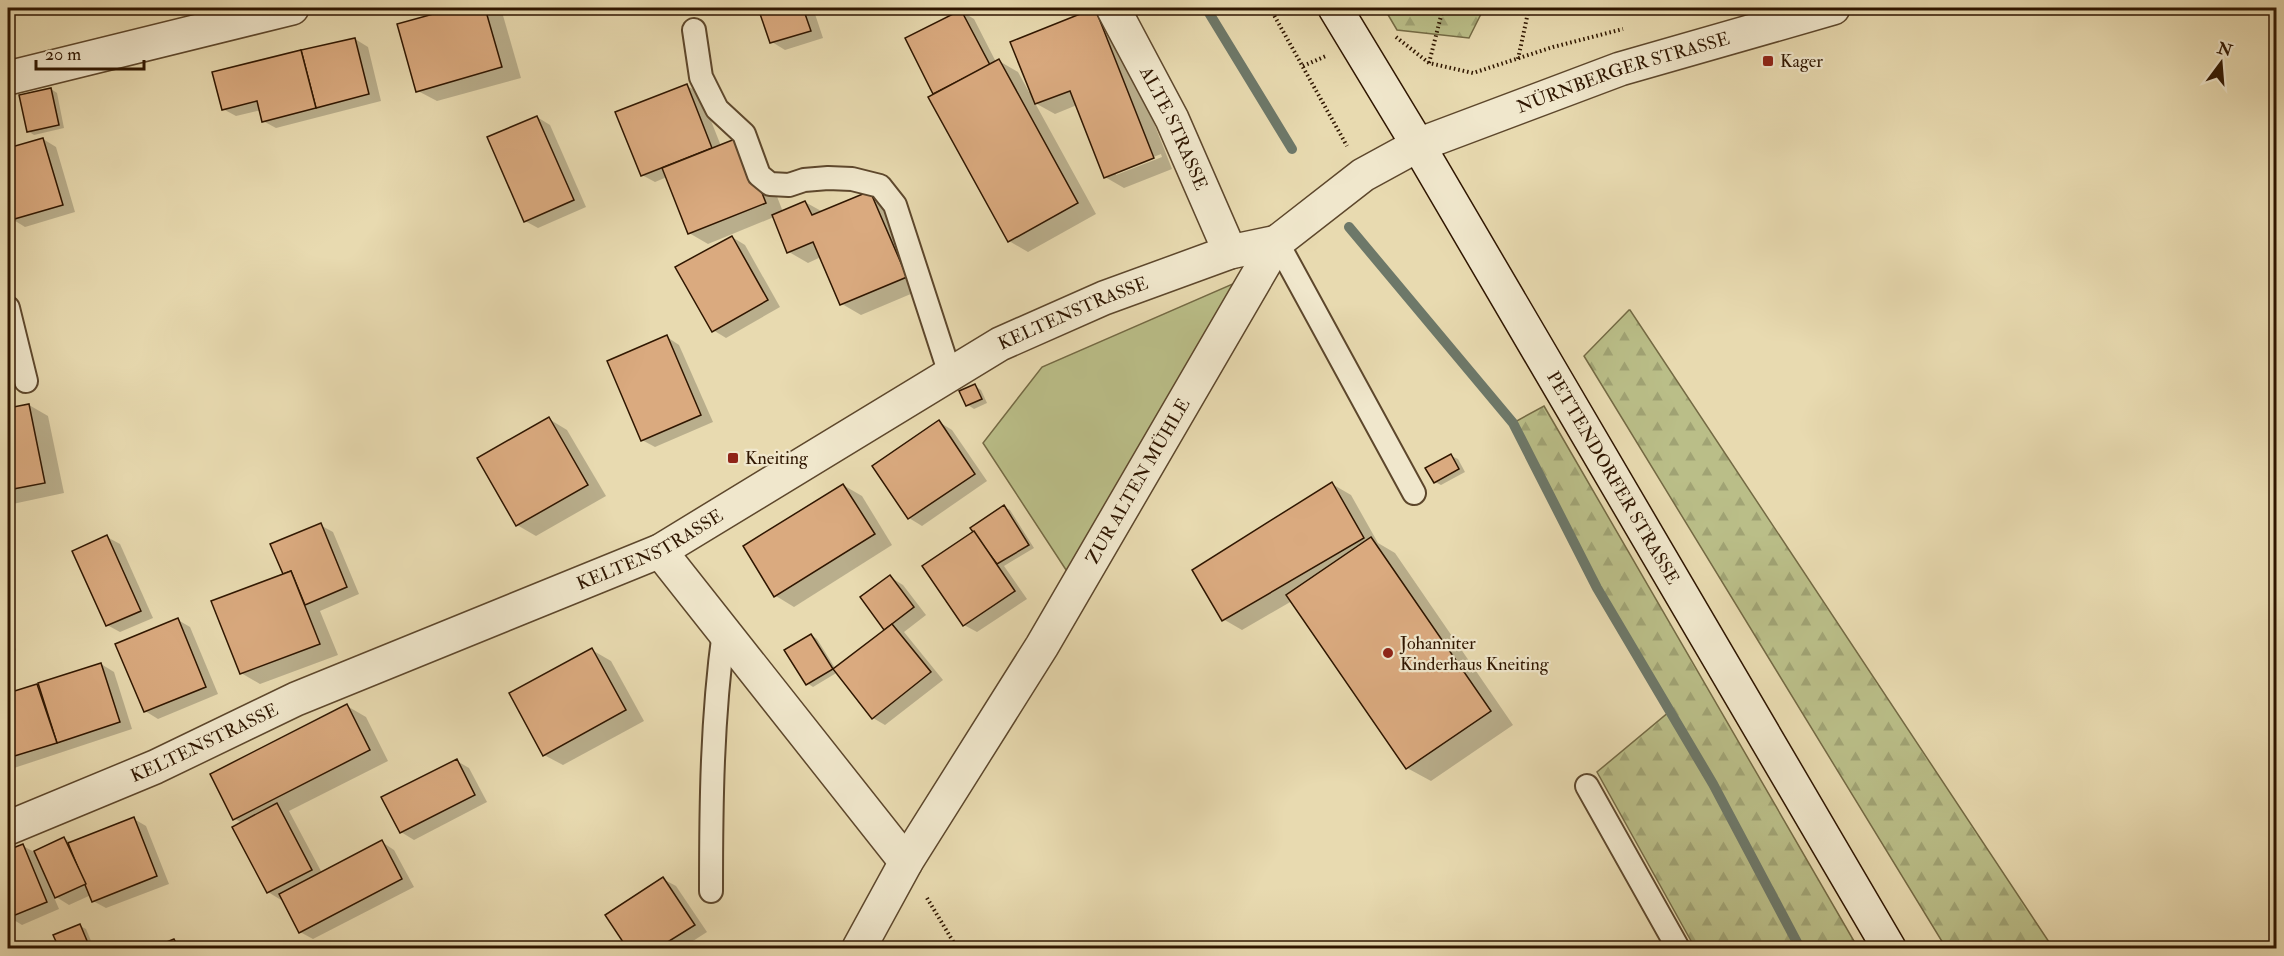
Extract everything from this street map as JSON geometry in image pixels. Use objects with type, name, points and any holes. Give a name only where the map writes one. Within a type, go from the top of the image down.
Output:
[{"type":"street","points":[[8,78],[292,8]]},
{"type":"street","name":"ALTE STRASSE","points":[[1113,8],[1172,119],[1230,252]]},
{"type":"street","name":"PETTENDORFER STRASSE","points":[[1335,8],[1889,948]]},
{"type":"street","name":"NÜRNBERGER STRASSE","points":[[1418,146],[1620,69],[1833,8]]},
{"type":"street","name":"ZUR ALTEN MÜHLE","points":[[859,948],[906,862],[1042,646],[1277,242],[1363,175],[1418,146]]},
{"type":"street","name":"KELTENSTRASSE","points":[[8,828],[154,767],[296,699],[660,551],[1000,344],[1104,298],[1230,252],[1277,242]]},
{"type":"street","points":[[660,551],[906,862]]},
{"type":"lane","points":[[694,30],[701,77],[717,109],[744,134],[759,175],[770,184],[789,185],[804,180],[852,179],[880,186],[895,205],[950,374]]},
{"type":"lane","points":[[1277,242],[1414,493]]},
{"type":"lane","points":[[8,308],[26,381]]},
{"type":"lane","points":[[711,891],[711,791],[716,691],[724,631]]},
{"type":"lane","points":[[1587,786],[1678,948]]},
{"type":"path","points":[[1270,8],[1363,175]]},
{"type":"path","points":[[1429,63],[1443,8]]},
{"type":"path","points":[[1518,59],[1529,8]]},
{"type":"path","points":[[1303,66],[1384,28],[1429,63],[1473,74],[1553,47],[1626,28]]},
{"type":"path","points":[[906,862],[957,948]]},
{"type":"green space","points":[[1384,8],[1484,8],[1469,38],[1397,30]]},
{"type":"green space","points":[[1244,279],[1072,579],[983,443],[1042,367]]},
{"type":"green space","points":[[1629,310],[2053,948],[1946,948],[1584,356]]},
{"type":"green space","points":[[1544,406],[1858,948],[1695,948],[1597,772],[1670,711],[1597,588],[1513,423]]},
{"type":"building","points":[[455,8],[485,8],[502,67],[416,92],[397,24]]},
{"type":"building","points":[[758,8],[803,8],[811,31],[770,43]]},
{"type":"building","points":[[1095,8],[1154,158],[1104,178],[1070,91],[1035,104],[1010,42]]},
{"type":"building","points":[[961,10],[990,65],[933,94],[905,38]]},
{"type":"building","points":[[355,38],[369,94],[316,108],[301,50]]},
{"type":"building","points":[[301,50],[316,108],[262,122],[257,101],[222,110],[212,72]]},
{"type":"building","points":[[999,59],[1078,203],[1008,242],[928,97]]},
{"type":"building","points":[[687,84],[712,148],[641,176],[615,112]]},
{"type":"building","points":[[51,88],[59,125],[27,132],[19,95]]},
{"type":"building","points":[[537,116],[574,200],[524,222],[487,137]]},
{"type":"building","points":[[740,137],[766,203],[688,234],[662,168]]},
{"type":"building","points":[[43,138],[63,205],[11,220],[8,209],[8,148]]},
{"type":"building","points":[[870,191],[907,277],[840,305],[813,242],[787,253],[772,215],[805,201],[812,215]]},
{"type":"building","points":[[732,236],[768,300],[712,332],[675,267]]},
{"type":"building","points":[[667,335],[701,415],[641,441],[607,361]]},
{"type":"building","points":[[975,384],[982,399],[966,406],[959,391]]},
{"type":"building","points":[[29,404],[45,483],[8,490],[8,408]]},
{"type":"building","points":[[549,417],[588,485],[516,526],[477,458]]},
{"type":"building","points":[[939,420],[975,474],[908,519],[872,466]]},
{"type":"building","points":[[1451,454],[1459,469],[1434,483],[1425,468]]},
{"type":"building","points":[[1332,482],[1364,538],[1222,621],[1192,570]]},
{"type":"building","points":[[843,484],[875,534],[774,597],[743,546]]},
{"type":"building","points":[[1004,505],[1029,545],[997,564],[970,528]]},
{"type":"building","points":[[321,523],[347,587],[305,605],[291,571],[283,574],[270,544]]},
{"type":"building","points":[[974,531],[1015,591],[963,626],[922,566]]},
{"type":"building","points":[[107,535],[141,611],[106,626],[72,551]]},
{"type":"building","name":"Johanniter Kinderhaus Kneiting","points":[[1371,537],[1491,711],[1406,769],[1286,595]]},
{"type":"building","points":[[291,571],[320,644],[240,674],[211,601]]},
{"type":"building","points":[[890,575],[914,607],[884,630],[860,597]]},
{"type":"building","points":[[178,618],[206,687],[144,712],[115,644]]},
{"type":"building","points":[[892,624],[931,672],[872,719],[833,669]]},
{"type":"building","points":[[811,634],[833,669],[806,685],[784,650]]},
{"type":"building","points":[[592,648],[626,710],[543,756],[509,693]]},
{"type":"building","points":[[101,663],[120,722],[57,743],[38,683]]},
{"type":"building","points":[[37,684],[57,743],[8,758],[8,693]]},
{"type":"building","points":[[347,704],[370,750],[233,820],[210,774]]},
{"type":"building","points":[[457,759],[475,795],[400,833],[381,797]]},
{"type":"building","points":[[277,803],[312,870],[267,893],[232,827]]},
{"type":"building","points":[[134,817],[157,876],[92,902],[68,843]]},
{"type":"building","points":[[64,837],[86,884],[55,898],[34,851]]},
{"type":"building","points":[[382,840],[402,879],[299,933],[279,894]]},
{"type":"building","points":[[23,844],[47,902],[8,918],[8,850]]},
{"type":"building","points":[[663,877],[695,925],[658,948],[627,948],[605,915]]},
{"type":"building","points":[[80,924],[90,948],[59,948],[53,935]]},
{"type":"building","points":[[174,939],[179,948],[152,948]]},
{"type":"waterway","points":[[1206,8],[1292,149]]},
{"type":"waterway","points":[[1349,227],[1513,423],[1597,588],[1713,784],[1800,948]]},
{"type":"place","name":"Kager","points":[[1768,61]]},
{"type":"place","name":"Kneiting","points":[[733,458]]},
{"type":"place","name":"Johanniter Kinderhaus Kneiting","points":[[1388,653]]}]
